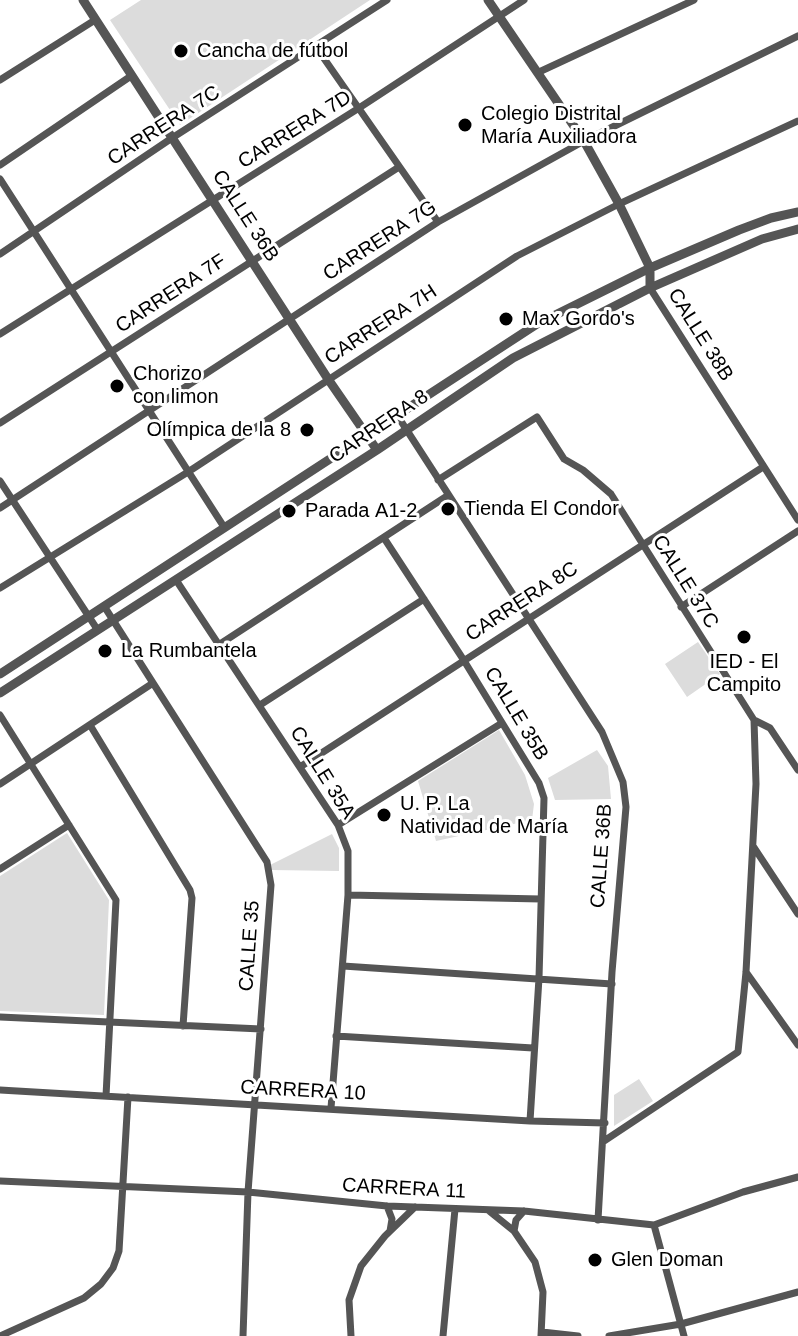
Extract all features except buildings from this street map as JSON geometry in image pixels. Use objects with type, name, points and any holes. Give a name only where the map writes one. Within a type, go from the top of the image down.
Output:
[{"type":"street","name":"CALLE 36B","points":[[83,0],[377,450]]},
{"type":"street","name":"CARRERA 7C","points":[[0,254],[172,138],[387,0]]},
{"type":"street","name":"CALLE 38B","points":[[488,0],[584,141],[650,268],[650,288],[798,520]]},
{"type":"street","name":"CARRERA 7D","points":[[0,334],[524,0]]},
{"type":"street","points":[[539,72],[694,0]]},
{"type":"street","points":[[0,80],[95,20]]},
{"type":"street","name":"CARRERA 7G","points":[[0,508],[438,222],[584,141],[798,36]]},
{"type":"street","points":[[316,47],[438,222]]},
{"type":"street","points":[[0,165],[131,76]]},
{"type":"street","name":"CARRERA 7H","points":[[0,588],[188,472],[517,256],[619,204],[798,121]]},
{"type":"street","name":"CARRERA 7F","points":[[0,423],[399,167]]},
{"type":"street","points":[[0,179],[224,527]]},
{"type":"street","name":"CARRERA 8","points":[[0,674],[537,324],[650,268],[739,230],[798,212]]},
{"type":"street","name":"CARRERA 8","points":[[0,693],[407,431],[513,358],[650,288],[762,239],[798,229]]},
{"type":"street","name":"CALLE 36B","points":[[397,415],[602,732],[623,782],[626,807],[598,1220]]},
{"type":"street","name":"CALLE 37C","points":[[438,480],[537,417],[564,459],[583,470],[611,494],[754,720],[770,728],[798,770]]},
{"type":"street","name":"CARRERA 8C","points":[[300,767],[763,467]]},
{"type":"street","points":[[0,481],[97,629]]},
{"type":"street","points":[[220,644],[447,496]]},
{"type":"street","points":[[681,607],[798,531]]},
{"type":"street","name":"CALLE 35B","points":[[384,538],[463,659],[539,783],[544,798],[539,978],[530,1121]]},
{"type":"street","name":"CALLE 35A","points":[[176,580],[338,825],[348,851],[348,895],[331,1108]]},
{"type":"street","points":[[260,705],[424,599]]},
{"type":"street","name":"CALLE 35","points":[[104,606],[267,862],[271,885],[248,1192],[243,1336]]},
{"type":"street","points":[[0,784],[153,683]]},
{"type":"street","points":[[0,715],[116,900],[106,1096]]},
{"type":"street","points":[[604,1141],[738,1052],[746,972],[756,784],[754,720]]},
{"type":"street","points":[[338,825],[502,723]]},
{"type":"street","points":[[90,725],[190,890],[192,898],[183,1026]]},
{"type":"street","points":[[0,869],[69,825]]},
{"type":"street","points":[[752,844],[798,914]]},
{"type":"street","points":[[348,895],[541,899]]},
{"type":"street","points":[[343,966],[612,984]]},
{"type":"street","points":[[746,972],[798,1045]]},
{"type":"street","points":[[0,1017],[261,1029]]},
{"type":"street","points":[[336,1036],[533,1048]]},
{"type":"street","name":"CARRERA 10","points":[[0,1090],[605,1123]]},
{"type":"street","points":[[0,1336],[84,1298],[101,1284],[113,1268],[119,1251],[128,1097]]},
{"type":"street","name":"CARRERA 11","points":[[0,1181],[124,1189],[248,1192],[387,1206],[524,1211],[654,1225],[743,1192],[798,1177]]},
{"type":"street","points":[[387,1206],[392,1219],[389,1232]]},
{"type":"street","points":[[351,1336],[349,1300],[361,1266],[415,1207]]},
{"type":"street","points":[[443,1336],[455,1209]]},
{"type":"street","points":[[488,1210],[514,1231],[529,1251],[541,1281],[541,1334],[578,1336]]},
{"type":"street","points":[[514,1231],[516,1220],[524,1211]]},
{"type":"street","points":[[654,1225],[684,1336]]},
{"type":"street","points":[[609,1336],[681,1324],[798,1292]]},
{"type":"shaded area","points":[[141,0],[370,0],[180,125],[110,20]]},
{"type":"shaded area","points":[[698,642],[720,674],[687,697],[665,664]]},
{"type":"shaded area","points":[[499,730],[525,775],[534,804],[532,820],[436,841],[418,781]]},
{"type":"shaded area","points":[[597,750],[608,766],[611,799],[555,800],[548,778]]},
{"type":"shaded area","points":[[67,833],[109,900],[104,1015],[0,1011],[0,876]]},
{"type":"shaded area","points":[[332,834],[339,848],[339,871],[271,870],[270,865]]},
{"type":"shaded area","points":[[639,1079],[653,1101],[614,1126],[614,1095]]},
{"type":"place","name":"Cancha de fútbol","points":[[181,51]]},
{"type":"place","name":"Colegio Distrital María Auxiliadora","points":[[465,125]]},
{"type":"place","name":"Max Gordo's","points":[[506,319]]},
{"type":"place","name":"Chorizo con limon","points":[[117,386]]},
{"type":"place","name":"Olímpica de la 8","points":[[307,430]]},
{"type":"place","name":"Tienda El Condor","points":[[448,509]]},
{"type":"place","name":"Parada A1-2","points":[[289,511]]},
{"type":"place","name":"IED - El Campito","points":[[744,637]]},
{"type":"place","name":"La Rumbantela","points":[[105,651]]},
{"type":"place","name":"U. P. La Natividad de María","points":[[384,815]]},
{"type":"place","name":"Glen Doman","points":[[595,1260]]}]
